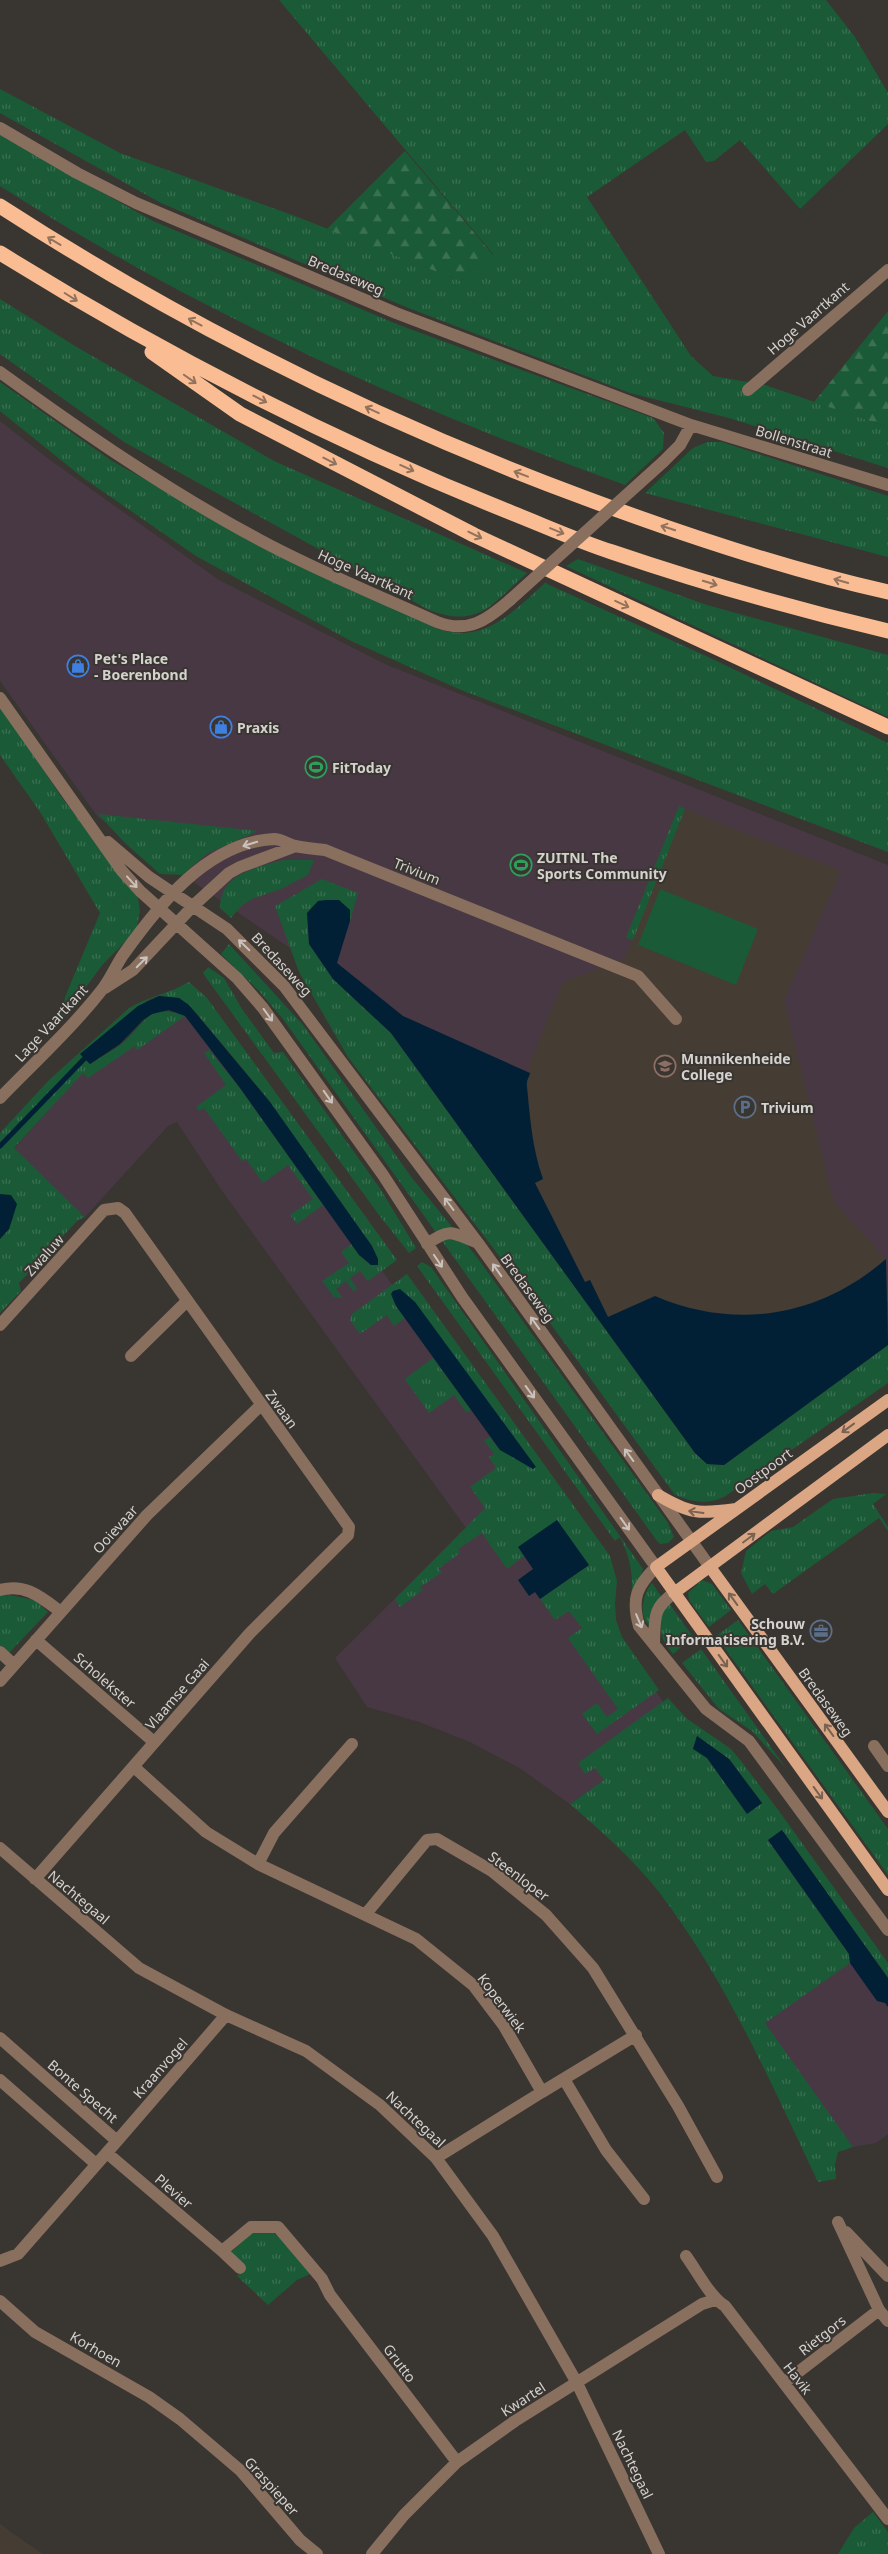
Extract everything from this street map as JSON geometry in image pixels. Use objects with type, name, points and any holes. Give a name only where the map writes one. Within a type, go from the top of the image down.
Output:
[{"type":"highway","points":[[0,206],[118,279],[192,321],[285,369],[443,442],[658,525],[853,584],[888,592]]},
{"type":"highway","points":[[0,253],[93,310],[314,427],[457,491],[610,552],[788,607],[888,631]]},
{"type":"highway","points":[[93,310],[240,414],[298,445],[474,535],[888,727]]},
{"type":"main road","name":"Oostpoort","points":[[656,1567],[888,1400]]},
{"type":"main road","points":[[674,1593],[888,1435]]},
{"type":"main road","points":[[658,1495],[680,1507],[697,1513],[738,1508]]},
{"type":"main road","name":"Bredaseweg","points":[[656,1567],[888,1890]]},
{"type":"main road","name":"Bredaseweg","points":[[710,1567],[888,1812]]},
{"type":"street","name":"Bredaseweg","points":[[0,128],[77,174],[169,217],[396,313],[692,425]]},
{"type":"street","name":"Hoge Vaartkant","points":[[748,390],[888,270]]},
{"type":"street","name":"Hoge Vaartkant","points":[[0,372],[111,449],[239,529],[298,560],[419,614],[445,625],[469,627],[486,620],[510,600],[663,462],[680,445],[692,425]]},
{"type":"street","name":"Bollenstraat","points":[[692,425],[888,485]]},
{"type":"street","name":"Bredaseweg","points":[[0,698],[122,871],[237,978],[263,1008],[383,1175],[427,1244],[496,1344],[656,1567]]},
{"type":"street","name":"Bredaseweg","points":[[93,829],[130,863],[194,905],[240,940],[284,986],[478,1243],[710,1567]]},
{"type":"street","name":"Trivium","points":[[174,892],[199,870],[235,849],[255,842],[276,839],[296,846],[325,850],[638,976],[676,1019]]},
{"type":"street","name":"Trivium","points":[[194,905],[220,881],[240,867],[296,846]]},
{"type":"street","name":"Lage Vaartkant","points":[[0,1098],[102,990],[122,956],[174,892]]},
{"type":"street","name":"Lage Vaartkant","points":[[102,990],[133,970],[194,905]]},
{"type":"street","name":"Zwaan","points":[[111,1208],[118,1208],[125,1213],[349,1527],[348,1535]]},
{"type":"street","name":"Zwaluw","points":[[0,1325],[104,1210],[111,1208]]},
{"type":"street","points":[[427,1244],[443,1233],[448,1232],[478,1243]]},
{"type":"street","points":[[131,1356],[187,1301]]},
{"type":"street","name":"Ooievaar","points":[[0,1681],[147,1515],[261,1405]]},
{"type":"street","name":"Vlaamse Gaai","points":[[35,1879],[250,1633],[348,1535]]},
{"type":"street","points":[[656,1567],[641,1582],[635,1611],[639,1626],[654,1642],[706,1709],[749,1741],[888,1930]]},
{"type":"street","points":[[0,1590],[10,1588],[33,1591],[60,1612]]},
{"type":"street","points":[[654,1642],[655,1616],[658,1606],[674,1593]]},
{"type":"street","name":"Scholekster","points":[[36,1640],[154,1742]]},
{"type":"street","points":[[0,1652],[14,1664]]},
{"type":"street","points":[[258,1864],[274,1834],[352,1744]]},
{"type":"street","points":[[874,1746],[888,1766]]},
{"type":"street","name":"Koperwiek","points":[[134,1767],[206,1832],[258,1864],[416,1939],[473,1985],[504,2026],[542,2092]]},
{"type":"street","name":"Steenloper","points":[[365,1915],[427,1840],[437,1839],[492,1871],[546,1915],[593,1968],[636,2035],[716,2177]]},
{"type":"street","name":"Nachtegaal","points":[[0,1848],[140,1968],[226,2015],[306,2050],[380,2105],[436,2158],[493,2236],[576,2383],[654,2552]]},
{"type":"street","name":"Kraanvogel","points":[[117,2141],[226,2015]]},
{"type":"street","points":[[436,2158],[636,2035]]},
{"type":"street","name":"Bonte Specht","points":[[0,2038],[117,2141],[96,2164]]},
{"type":"street","points":[[564,2079],[606,2150],[644,2199]]},
{"type":"street","points":[[0,2080],[96,2164],[18,2254],[0,2261]]},
{"type":"street","name":"Plevier","points":[[107,2153],[240,2268]]},
{"type":"street","points":[[888,2276],[838,2222],[879,2310],[888,2321]]},
{"type":"street","name":"Grutto","points":[[222,2251],[251,2227],[278,2228],[322,2280],[330,2295],[457,2462]]},
{"type":"street","name":"Havik","points":[[686,2256],[708,2286],[715,2300],[725,2306],[888,2519]]},
{"type":"street","name":"Kwartel","points":[[372,2554],[404,2515],[457,2462],[515,2421],[702,2304],[715,2300]]},
{"type":"street","name":"Korhoen","points":[[0,2301],[35,2332],[149,2397],[180,2419]]},
{"type":"street","name":"Rietgors","points":[[784,2384],[879,2310]]},
{"type":"street","name":"Graspieper","points":[[180,2419],[241,2471],[300,2540],[317,2554]]},
{"type":"shaded area","name":"Trivium","points":[[0,421],[50,460],[219,580],[387,665],[888,865],[888,1301],[695,1437],[375,1006],[98,817],[0,681]]},
{"type":"shaded area","name":"Munnikenheide College","points":[[685,809],[841,871],[784,1001],[834,1202],[886,1259],[855,1283],[826,1299],[783,1312],[743,1316],[711,1312],[679,1307],[655,1296],[608,1318],[590,1280],[585,1282],[535,1182],[542,1178],[531,1136],[527,1078],[531,1060],[563,982],[624,959]]},
{"type":"shaded area","points":[[181,1007],[378,1265],[518,1461],[533,1469],[606,1622],[690,1739],[755,1808],[888,1993],[888,2134],[876,2143],[853,2147],[592,1789],[570,1804],[521,1769],[470,1742],[419,1722],[367,1707],[335,1658],[466,1528],[220,1188],[177,1122],[168,1126],[85,1217],[14,1149],[83,1072]]},
{"type":"shaded area","points":[[0,2524],[41,2553],[43,2554],[0,2554]]},
{"type":"green space","points":[[279,0],[826,0],[855,37],[888,93],[888,124],[800,209],[740,140],[714,161],[706,162],[685,130],[587,197],[691,356],[713,376],[765,385],[888,427],[888,468],[729,418],[630,393],[406,307],[161,203],[0,113],[0,89],[120,153],[295,216],[461,281],[494,255]]},
{"type":"green space","points":[[0,135],[153,221],[399,325],[653,418],[664,433],[663,449],[625,485],[464,423],[304,353],[226,315],[149,274],[0,186]]},
{"type":"green space","points":[[405,151],[494,256],[461,281],[327,229]]},
{"type":"green space","points":[[0,299],[75,346],[274,461],[527,573],[494,603],[473,615],[460,617],[429,610],[124,442],[0,354]]},
{"type":"green space","points":[[888,311],[888,427],[814,402]]},
{"type":"green space","points":[[0,382],[112,461],[300,565],[438,629],[455,633],[470,633],[484,629],[510,614],[545,583],[704,655],[888,743],[888,852],[461,690],[349,640],[196,556],[82,477],[0,411]]},
{"type":"green space","points":[[707,442],[722,442],[888,496],[888,557],[645,493],[693,448]]},
{"type":"green space","points":[[578,559],[707,605],[888,655],[888,717],[566,566]]},
{"type":"green space","points":[[0,705],[60,795],[138,898],[140,911],[136,931],[103,964],[55,1029],[43,1033],[63,1008],[65,997],[100,913],[40,812],[0,755]]},
{"type":"green space","points":[[679,806],[685,809],[633,940],[626,938],[627,935]]},
{"type":"green space","points":[[98,814],[258,831],[208,853],[182,875],[160,874],[125,843]]},
{"type":"green space","points":[[284,860],[314,860],[308,875],[281,889],[252,899],[241,906],[231,918],[220,908],[226,887],[233,880],[251,869]]},
{"type":"green space","points":[[322,879],[358,893],[350,921],[350,910],[307,913],[309,944],[333,979],[391,1033],[695,1453],[707,1464],[724,1465],[888,1345],[888,1383],[724,1497],[700,1502],[675,1495],[550,1323],[348,1057],[299,972],[275,906]]},
{"type":"green space","points":[[660,889],[758,929],[736,985],[638,945]]},
{"type":"green space","points":[[229,944],[303,1025],[412,1178],[476,1256],[668,1523],[674,1537],[668,1543],[660,1544],[657,1541],[283,1019],[259,991],[221,954]]},
{"type":"green space","points":[[208,967],[224,978],[242,1009],[274,1053],[283,1052],[381,1190],[416,1248],[409,1253],[379,1215],[207,979],[203,973]]},
{"type":"green space","points":[[189,982],[207,998],[397,1260],[368,1281],[360,1271],[350,1278],[357,1289],[353,1291],[346,1281],[336,1289],[343,1298],[334,1297],[322,1281],[349,1263],[341,1252],[352,1244],[371,1265],[270,1102],[197,1014],[179,998],[159,996],[148,1000],[81,1054],[90,1064],[126,1040],[145,1019],[157,1012],[174,1012],[185,1016],[137,1050],[135,1046],[88,1078],[83,1073],[14,1148],[85,1217],[78,1220],[19,1283],[21,1291],[0,1313],[0,1239],[9,1229],[13,1211],[0,1194],[0,1133],[49,1080],[128,1009],[143,1001]]},
{"type":"green space","points":[[209,1050],[240,1088],[323,1205],[297,1224],[290,1215],[313,1199],[288,1165],[263,1183],[246,1159],[242,1161],[204,1108],[199,1111],[196,1107],[226,1085],[204,1053]]},
{"type":"green space","points":[[422,1262],[431,1267],[643,1569],[631,1607],[630,1563],[620,1537],[615,1541],[417,1266]]},
{"type":"green space","points":[[407,1274],[610,1556],[617,1581],[616,1620],[622,1637],[659,1690],[597,1734],[582,1714],[597,1703],[607,1717],[618,1709],[568,1638],[582,1628],[569,1611],[555,1620],[540,1599],[589,1565],[518,1547],[524,1556],[507,1569],[482,1533],[458,1549],[460,1553],[438,1569],[442,1572],[419,1588],[423,1590],[400,1607],[395,1599],[485,1508],[470,1487],[496,1468],[489,1457],[494,1454],[484,1440],[490,1437],[500,1451],[400,1289],[393,1291],[396,1306],[405,1318],[394,1326],[387,1315],[360,1334],[350,1320],[352,1314]]},
{"type":"green space","points":[[433,1358],[471,1410],[467,1413],[454,1395],[429,1413],[405,1379]]},
{"type":"green space","points":[[873,1493],[886,1494],[873,1504],[888,1527],[888,1531],[879,1518],[773,1594],[765,1584],[752,1594],[741,1573],[746,1551],[771,1531],[793,1527],[833,1499]]},
{"type":"green space","points":[[702,1580],[712,1584],[731,1610],[709,1627],[689,1600],[688,1593]]},
{"type":"green space","points":[[652,1583],[661,1596],[649,1625],[644,1616],[643,1604],[646,1592]]},
{"type":"green space","points":[[9,1595],[35,1600],[48,1612],[8,1654],[0,1647],[0,1596]]},
{"type":"green space","points":[[669,1603],[693,1637],[673,1654],[665,1643],[660,1629],[662,1610]]},
{"type":"green space","points":[[738,1620],[888,1829],[888,1875],[716,1636]]},
{"type":"green space","points":[[701,1649],[786,1768],[752,1731],[719,1709],[682,1663]]},
{"type":"green space","points":[[668,1698],[686,1718],[731,1749],[741,1761],[888,1963],[888,1978],[782,1830],[768,1840],[849,1954],[850,1963],[765,2023],[853,2147],[838,2152],[835,2165],[836,2179],[818,2182],[783,2107],[726,1996],[706,1961],[659,1892],[628,1857],[570,1804],[604,1780],[595,1768],[585,1774],[578,1763]],"holes":[[[697,1736],[729,1759],[762,1803],[747,1813],[707,1758],[693,1748]]]},
{"type":"green space","points":[[257,2228],[274,2234],[288,2245],[310,2274],[297,2280],[268,2305],[237,2276],[246,2268],[231,2252]]},
{"type":"green space","points":[[873,2512],[888,2532],[888,2554],[838,2554],[854,2528]]},
{"type":"water","points":[[339,900],[350,910],[350,921],[337,963],[403,1016],[530,1073],[527,1085],[530,1121],[536,1156],[543,1179],[535,1183],[585,1282],[590,1280],[608,1317],[655,1296],[685,1307],[715,1313],[745,1315],[775,1312],[804,1306],[860,1279],[886,1259],[888,1345],[724,1465],[707,1464],[695,1453],[391,1033],[333,979],[309,944],[307,913],[318,901]]},
{"type":"water","points":[[159,996],[179,998],[189,1005],[270,1102],[372,1246],[378,1259],[378,1265],[371,1265],[359,1255],[240,1088],[185,1016],[169,1010],[152,1014],[143,1020],[120,1044],[90,1064],[80,1054],[138,1006]]},
{"type":"water","points":[[0,1194],[11,1195],[17,1204],[9,1229],[0,1239]]},
{"type":"water","points":[[400,1289],[415,1302],[536,1467],[533,1469],[500,1450],[396,1306],[391,1294],[393,1291]]},
{"type":"water","points":[[557,1520],[589,1565],[540,1599],[535,1592],[529,1596],[518,1580],[533,1569],[518,1547]]},
{"type":"water","points":[[697,1736],[729,1759],[762,1803],[747,1814],[707,1758],[693,1749]]},
{"type":"water","points":[[782,1830],[888,1978],[888,2007],[885,2003],[877,2001],[850,1963],[849,1954],[768,1840]]},
{"type":"waterway","points":[[0,1146],[85,1058]]},
{"type":"place","name":"Pet's Place - Boerenbond","points":[[78,666]]},
{"type":"place","name":"Praxis","points":[[221,727]]},
{"type":"place","name":"FitToday","points":[[316,767]]},
{"type":"place","name":"ZUITNL The Sports Community","points":[[521,865]]},
{"type":"place","name":"Munnikenheide College","points":[[665,1066]]},
{"type":"place","name":"Trivium","points":[[745,1107]]},
{"type":"place","name":"Schouw Informatisering B.V.","points":[[821,1631]]}]
